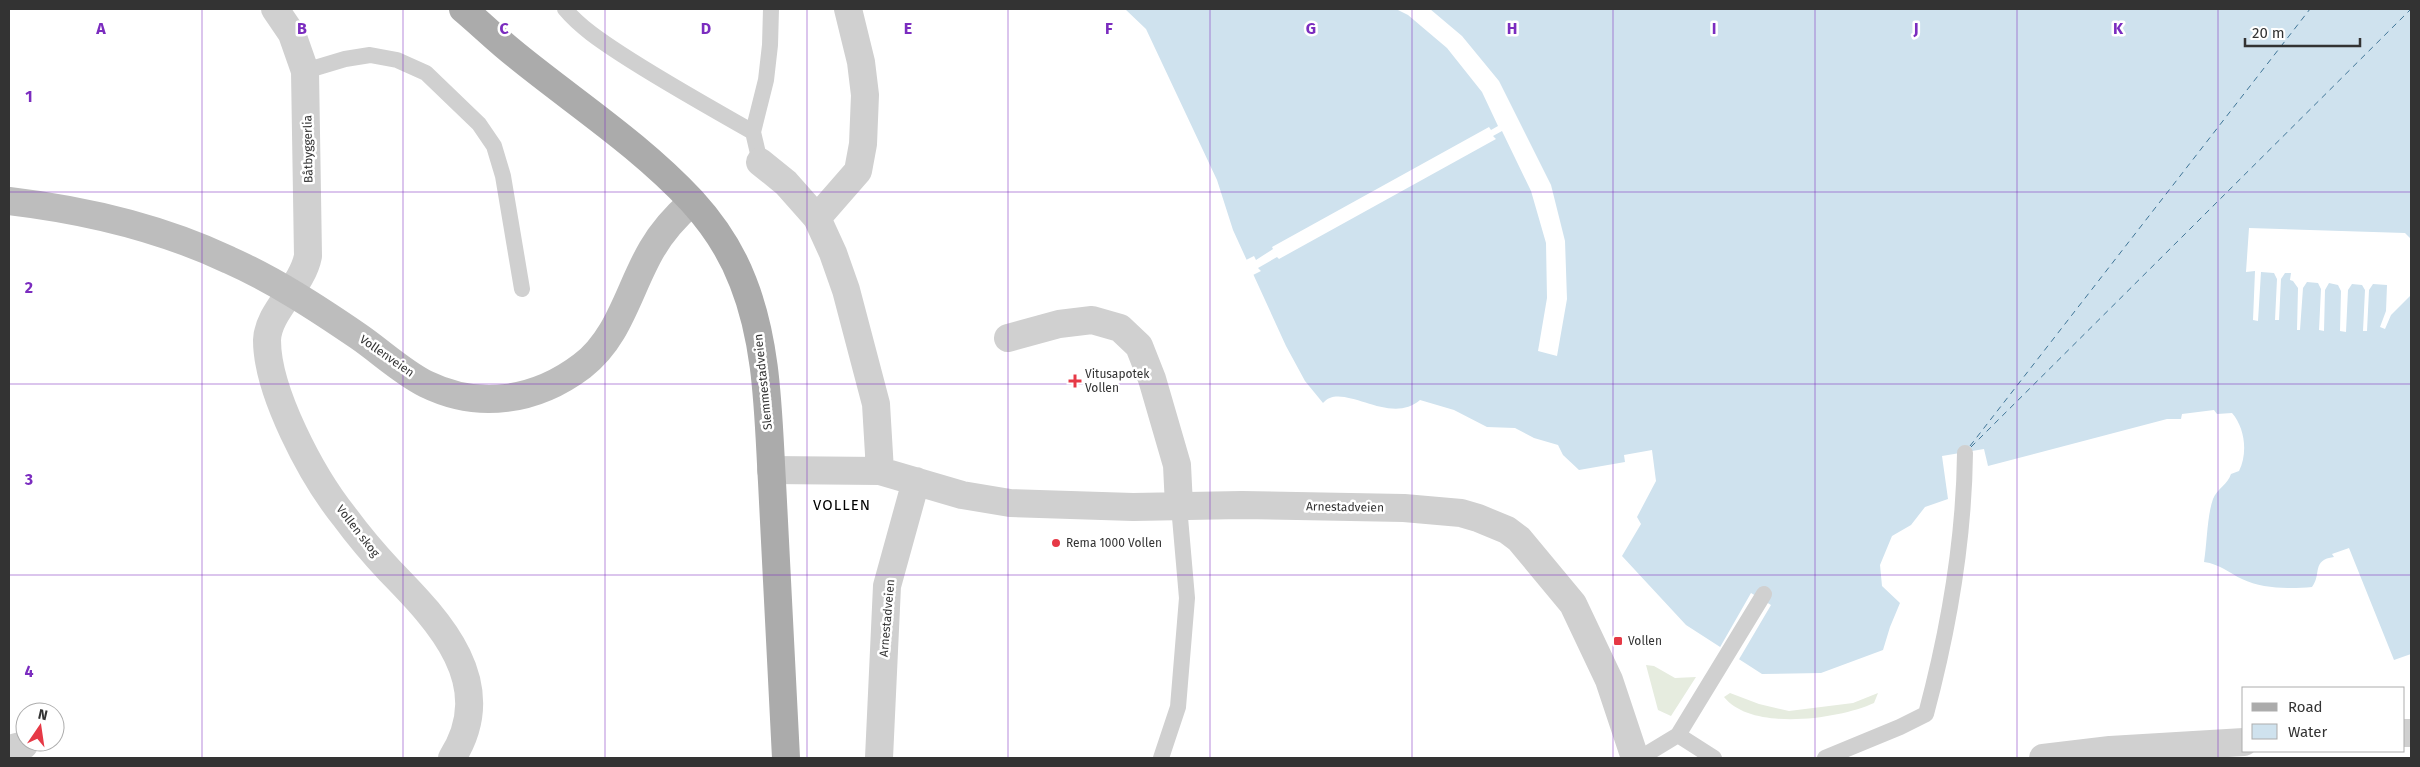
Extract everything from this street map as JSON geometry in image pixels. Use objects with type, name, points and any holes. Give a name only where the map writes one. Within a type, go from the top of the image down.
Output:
[{"type":"main road","name":"Slemmestadveien","points":[[463,9],[515,54],[628,142],[692,202],[716,234],[737,268],[754,316],[762,363],[771,470],[786,758]]},
{"type":"main road","name":"Vollenveien","points":[[9,201],[89,213],[168,235],[230,260],[291,293],[358,336],[425,383],[451,394],[496,400],[515,398],[561,380],[584,365],[601,348],[626,305],[651,250],[670,222],[692,202]]},
{"type":"street","name":"Båtbyggerlia","points":[[275,9],[297,44],[306,72],[308,256],[302,277],[291,293]]},
{"type":"street","points":[[817,218],[858,171],[863,144],[865,95],[862,62],[848,9]]},
{"type":"street","points":[[760,162],[786,183],[817,218],[833,252],[846,290],[876,404],[880,471]]},
{"type":"street","name":"Vollen skog","points":[[291,293],[272,321],[267,341],[275,383],[283,406],[307,458],[342,514],[371,550],[426,608],[454,647],[468,687],[468,705],[463,734],[452,758]]},
{"type":"street","points":[[1008,338],[1059,324],[1092,320],[1120,328],[1139,346],[1152,379],[1177,465],[1179,506]]},
{"type":"street","name":"Arnestadveien","points":[[771,470],[880,471],[962,495],[1010,503],[1179,506],[1242,505],[1432,510],[1461,513],[1507,530],[1528,547],[1573,604],[1609,680],[1635,758]]},
{"type":"street","name":"Arnestadveien","points":[[879,758],[887,586],[916,481]]},
{"type":"street","points":[[2044,758],[2110,750],[2242,742]]},
{"type":"lane","points":[[565,9],[599,40],[645,70],[753,132]]},
{"type":"lane","points":[[760,162],[753,132],[766,80],[772,9]]},
{"type":"lane","points":[[306,72],[344,59],[370,55],[397,60],[426,73],[479,124],[494,146],[502,176],[522,288]]},
{"type":"lane","points":[[1825,758],[1900,727],[1926,714],[1958,568],[1965,504],[1965,453]]},
{"type":"lane","points":[[1160,758],[1178,706],[1187,598],[1179,506]]},
{"type":"lane","points":[[1640,758],[1678,734],[1764,594]]},
{"type":"lane","points":[[1678,734],[1714,758]]},
{"type":"shaded area","points":[[1646,665],[1654,666],[1675,678],[1696,677],[1671,716],[1658,710]]},
{"type":"shaded area","points":[[1730,693],[1759,704],[1789,711],[1853,703],[1878,693],[1874,703],[1859,709],[1840,714],[1796,719],[1754,715],[1737,708],[1724,697]]},
{"type":"water","points":[[1125,9],[2411,9],[2411,654],[2394,660],[2349,548],[2332,554],[2334,557],[2322,561],[2312,587],[2286,588],[2259,585],[2204,562],[2208,522],[2213,499],[2231,474],[2239,471],[2244,456],[2244,441],[2236,419],[2232,413],[2217,414],[2214,410],[2182,414],[2181,419],[2167,419],[1988,466],[1984,449],[1942,456],[1948,499],[1925,507],[1911,525],[1892,536],[1880,565],[1882,586],[1900,603],[1883,650],[1821,673],[1762,674],[1686,625],[1622,556],[1641,524],[1637,517],[1656,481],[1652,450],[1624,455],[1625,462],[1579,470],[1563,455],[1558,445],[1534,438],[1515,428],[1487,427],[1454,410],[1420,400],[1408,407],[1394,409],[1342,397],[1331,397],[1323,403],[1305,381],[1286,346],[1233,230],[1217,180],[1146,29]]},
{"type":"pier","points":[[1396,9],[1430,9],[1462,36],[1499,81],[1551,185],[1565,241],[1567,299],[1557,356],[1538,351],[1547,298],[1546,243],[1531,191],[1502,131],[1493,136],[1496,139],[1279,259],[1277,257],[1258,268],[1261,271],[1253,275],[1246,260],[1254,256],[1256,260],[1273,249],[1272,247],[1489,127],[1491,130],[1498,126],[1482,92],[1447,48],[1408,15]]},
{"type":"pier","points":[[2249,228],[2405,233],[2411,239],[2411,295],[2391,315],[2385,329],[2380,327],[2386,311],[2387,285],[2373,284],[2369,290],[2367,331],[2363,331],[2365,290],[2362,285],[2352,284],[2348,290],[2346,332],[2340,331],[2341,291],[2338,285],[2329,283],[2325,290],[2324,331],[2319,330],[2321,289],[2318,283],[2307,282],[2303,288],[2300,330],[2297,330],[2298,288],[2290,280],[2291,273],[2285,273],[2281,279],[2279,320],[2275,320],[2277,279],[2274,273],[2261,272],[2258,321],[2253,320],[2255,271],[2246,272]]},
{"type":"pier","points":[[1751,593],[1771,605],[1738,661],[1719,649]]},
{"type":"ferry route","points":[[1970,446],[2310,9]]},
{"type":"ferry route","points":[[1971,447],[2411,9]]},
{"type":"place","name":"Vitusapotek Vollen","points":[[1075,381]]},
{"type":"place","name":"Rema 1000 Vollen","points":[[1056,543]]},
{"type":"place","name":"Vollen","points":[[1618,641]]},
{"type":"district","name":"VOLLEN","points":[[842,505]]}]
